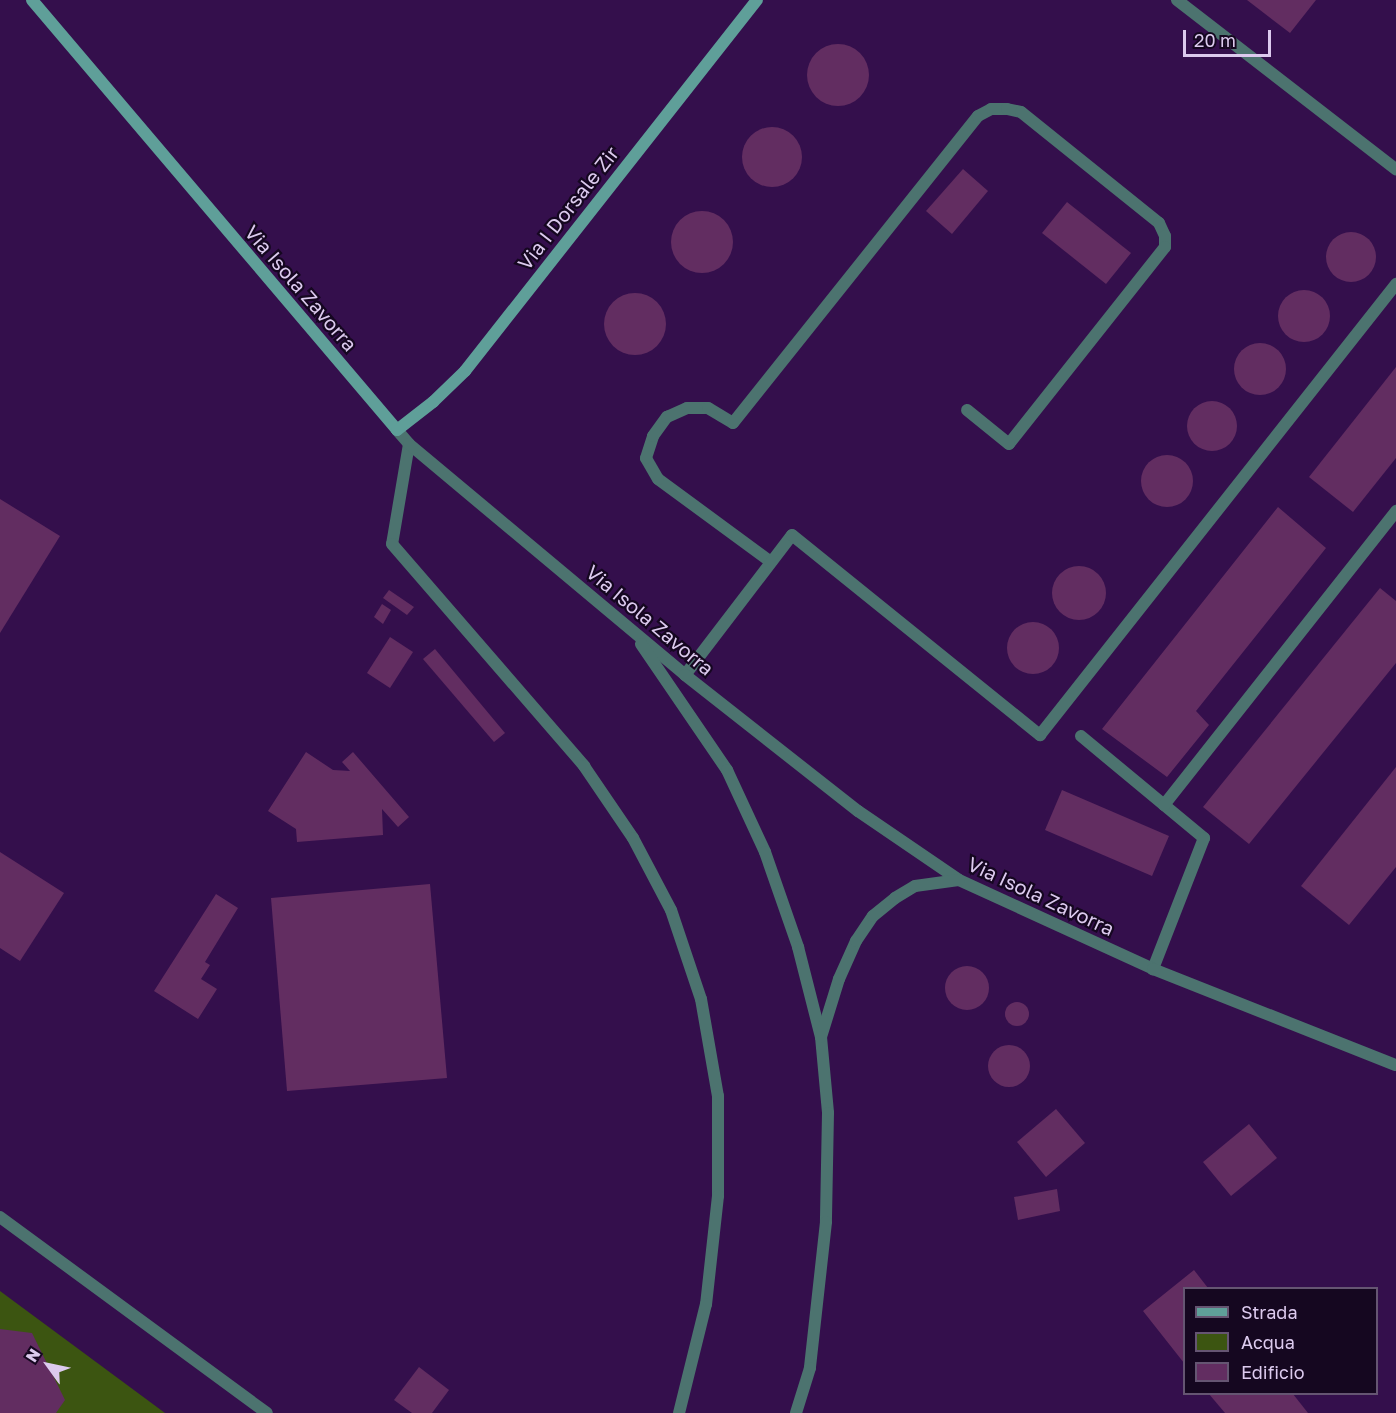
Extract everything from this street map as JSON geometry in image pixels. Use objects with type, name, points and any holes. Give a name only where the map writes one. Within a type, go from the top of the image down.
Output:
[{"type":"main road","name":"Via Isola Zavorra","points":[[33,0],[397,430]]},
{"type":"main road","name":"Via I Dorsale Zir","points":[[397,430],[433,402],[465,370],[758,0]]},
{"type":"street","points":[[1177,0],[1396,169]]},
{"type":"street","points":[[771,562],[658,479],[646,458],[654,436],[667,417],[687,408],[708,408],[733,423],[978,116],[991,109],[1021,112],[1159,223],[1165,236],[1165,247],[1009,444],[967,410]]},
{"type":"street","points":[[685,675],[792,535],[1040,735],[1396,284]]},
{"type":"street","name":"Via Isola Zavorra","points":[[397,430],[409,444],[685,675],[858,811],[959,880],[1153,969],[1396,1065]]},
{"type":"street","points":[[409,444],[392,544],[584,766],[633,838],[671,910],[701,999],[718,1096],[718,1196],[706,1304],[679,1413]]},
{"type":"street","points":[[1164,805],[1396,511]]},
{"type":"street","points":[[632,631],[727,770],[760,842],[798,948],[821,1037],[828,1113],[826,1222],[810,1368],[796,1413]]},
{"type":"street","points":[[1081,736],[1204,838],[1153,969]]},
{"type":"street","points":[[821,1037],[839,979],[856,941],[873,916],[915,886],[959,880]]},
{"type":"street","points":[[0,1217],[267,1413]]},
{"type":"water","points":[[0,1291],[165,1413],[0,1413]]},
{"type":"building","points":[[1247,0],[1316,0],[1290,33]]},
{"type":"building","points":[[832,44],[844,44],[860,53],[867,63],[869,75],[867,87],[860,97],[844,106],[832,106],[821,101],[812,92],[807,81],[807,69],[812,58],[821,49]]},
{"type":"building","points":[[766,127],[778,127],[794,135],[800,145],[802,157],[800,169],[794,179],[778,187],[766,187],[750,179],[742,163],[742,151],[750,135]]},
{"type":"building","points":[[963,169],[988,191],[952,234],[926,211]]},
{"type":"building","points":[[1067,202],[1131,253],[1106,284],[1042,233]]},
{"type":"building","points":[[696,211],[708,211],[724,220],[731,230],[733,242],[731,254],[724,264],[708,273],[696,273],[685,268],[676,259],[671,248],[671,236],[676,225],[685,216]]},
{"type":"building","points":[[1356,232],[1369,239],[1375,247],[1375,267],[1369,275],[1361,281],[1346,282],[1333,275],[1327,267],[1326,252],[1333,239],[1341,233]]},
{"type":"building","points":[[1304,290],[1314,292],[1322,298],[1328,306],[1330,316],[1328,326],[1322,334],[1314,340],[1304,342],[1294,340],[1286,334],[1280,326],[1278,316],[1280,306],[1286,298],[1294,292]]},
{"type":"building","points":[[635,293],[657,302],[666,324],[657,346],[635,355],[613,346],[604,324],[613,302]]},
{"type":"building","points":[[1260,343],[1274,347],[1282,355],[1286,369],[1282,383],[1274,391],[1260,395],[1246,391],[1238,383],[1234,369],[1238,355],[1246,347]]},
{"type":"building","points":[[1396,367],[1396,458],[1353,512],[1309,477]]},
{"type":"building","points":[[1207,401],[1217,401],[1230,408],[1237,421],[1237,431],[1230,444],[1217,451],[1207,451],[1198,447],[1191,440],[1187,431],[1187,421],[1191,412],[1198,405]]},
{"type":"building","points":[[1162,455],[1172,455],[1181,459],[1189,467],[1193,481],[1189,495],[1181,503],[1172,507],[1162,507],[1153,503],[1145,495],[1141,486],[1141,476],[1145,467],[1153,459]]},
{"type":"building","points":[[0,499],[60,536],[0,633]]},
{"type":"building","points":[[1278,507],[1326,548],[1196,711],[1209,725],[1167,777],[1102,729]]},
{"type":"building","points":[[1079,566],[1089,568],[1098,574],[1104,583],[1106,593],[1104,603],[1098,612],[1089,618],[1079,620],[1069,618],[1060,612],[1054,603],[1052,593],[1054,583],[1060,574],[1069,568]]},
{"type":"building","points":[[1380,588],[1396,601],[1396,663],[1249,844],[1203,807]]},
{"type":"building","points":[[389,590],[414,607],[407,615],[383,598]]},
{"type":"building","points":[[382,604],[391,610],[383,624],[374,617]]},
{"type":"building","points":[[1028,622],[1038,622],[1052,629],[1059,648],[1052,667],[1038,674],[1028,674],[1018,670],[1011,663],[1007,653],[1007,643],[1011,633],[1018,626]]},
{"type":"building","points":[[390,637],[413,652],[390,688],[367,673]]},
{"type":"building","points":[[435,649],[505,733],[494,742],[423,659]]},
{"type":"building","points":[[306,752],[333,770],[350,771],[342,762],[353,752],[409,817],[398,827],[382,809],[383,835],[297,842],[296,829],[268,811]]},
{"type":"building","points":[[1396,767],[1396,867],[1349,925],[1301,886]]},
{"type":"building","points":[[1062,790],[1169,836],[1152,876],[1045,830]]},
{"type":"building","points":[[0,852],[64,893],[20,961],[0,948]]},
{"type":"building","points":[[430,884],[447,1078],[287,1091],[271,898]]},
{"type":"building","points":[[216,894],[238,908],[205,962],[210,965],[201,979],[217,989],[198,1019],[154,991]]},
{"type":"building","points":[[967,966],[976,967],[983,972],[988,979],[988,997],[983,1004],[976,1009],[967,1010],[958,1009],[951,1004],[946,997],[945,988],[946,979],[951,972],[958,967]]},
{"type":"building","points":[[1017,1002],[1026,1005],[1029,1014],[1026,1023],[1017,1026],[1008,1023],[1005,1014],[1008,1005]]},
{"type":"building","points":[[1009,1045],[1024,1051],[1030,1066],[1024,1081],[1009,1087],[994,1081],[988,1066],[994,1051]]},
{"type":"building","points":[[1056,1109],[1085,1143],[1046,1177],[1017,1142]]},
{"type":"building","points":[[1249,1124],[1277,1158],[1231,1196],[1203,1162]]},
{"type":"building","points":[[1057,1189],[1060,1211],[1018,1220],[1014,1197]]},
{"type":"building","points":[[1194,1270],[1207,1287],[1183,1287],[1183,1362],[1143,1311]]},
{"type":"building","points":[[0,1329],[32,1333],[65,1400],[56,1413],[0,1413]]},
{"type":"building","points":[[419,1367],[449,1390],[432,1413],[412,1413],[394,1400]]},
{"type":"building","points":[[1210,1395],[1294,1395],[1308,1413],[1225,1413]]}]
